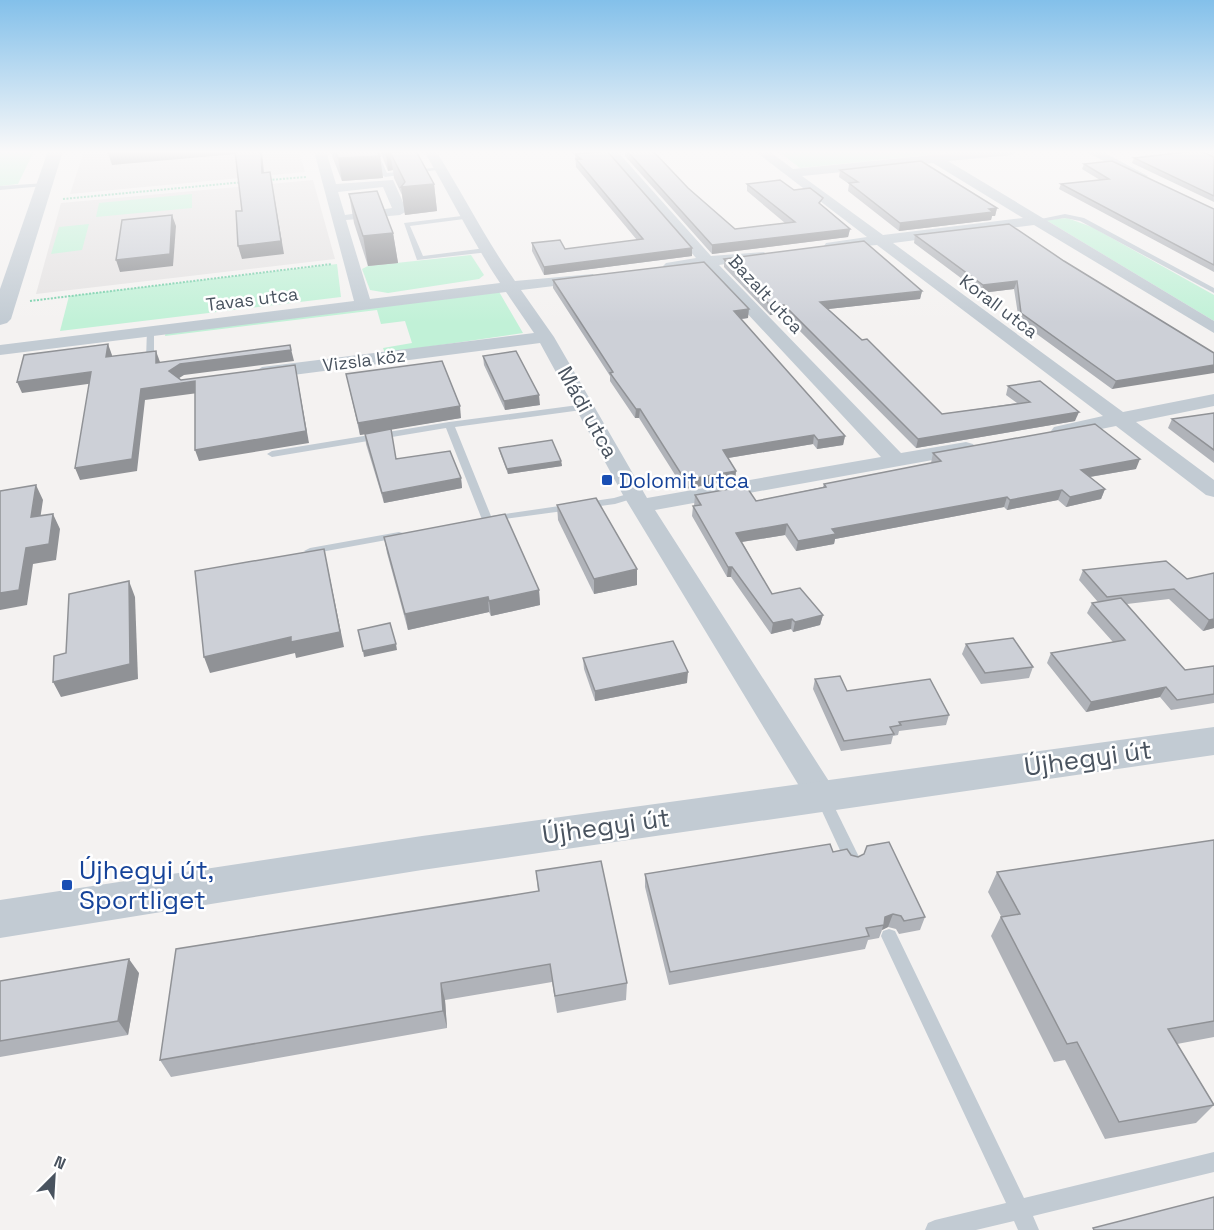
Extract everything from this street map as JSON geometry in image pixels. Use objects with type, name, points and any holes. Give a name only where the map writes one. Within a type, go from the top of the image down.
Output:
[{"type":"street","points":[[0,319],[43,208]]},
{"type":"street","points":[[336,208],[363,305]]},
{"type":"street","points":[[339,218],[400,211],[399,208]]},
{"type":"street","name":"Mádi utca","points":[[465,208],[486,250],[545,337],[638,501],[821,795]]},
{"type":"street","name":"Bazalt utca","points":[[661,208],[708,262],[897,460]]},
{"type":"street","name":"Korall utca","points":[[838,208],[1214,490]]},
{"type":"street","points":[[1020,208],[1214,328]]},
{"type":"street","points":[[811,248],[1040,220]]},
{"type":"street","points":[[650,269],[777,253]]},
{"type":"street","name":"Tavas utca","points":[[0,350],[603,275]]},
{"type":"street","name":"Vizsla köz","points":[[242,376],[545,337]]},
{"type":"street","points":[[1037,436],[1214,400]]},
{"type":"street","points":[[638,501],[990,444]]},
{"type":"street","name":"Újhegyi út","points":[[0,919],[434,851],[1214,741]]},
{"type":"lane","points":[[1040,220],[1065,216],[1082,219],[1214,291]]},
{"type":"lane","points":[[470,217],[406,224],[420,258],[486,250]]},
{"type":"lane","points":[[150,332],[150,359]]},
{"type":"lane","points":[[272,454],[449,425],[586,407]]},
{"type":"lane","points":[[449,425],[481,521],[615,501],[638,501]]},
{"type":"lane","points":[[292,555],[407,534]]},
{"type":"lane","points":[[821,795],[853,861]]},
{"type":"lane","points":[[889,936],[1029,1230]]},
{"type":"lane","points":[[935,1230],[1214,1162]]},
{"type":"path","points":[[20,303],[351,261]]},
{"type":"shaded area","points":[[60,208],[321,208],[335,259],[36,294]]},
{"type":"green space","points":[[98,208],[188,208],[96,217]]},
{"type":"green space","points":[[1067,218],[1092,227],[1214,295],[1214,321],[1046,220]]},
{"type":"green space","points":[[89,224],[82,250],[51,254],[59,227]]},
{"type":"green space","points":[[471,255],[484,275],[479,279],[388,293],[370,290],[362,269],[368,266]]},
{"type":"green space","points":[[337,264],[341,297],[60,331],[69,296]]},
{"type":"green space","points":[[498,290],[523,333],[385,353],[383,348],[412,343],[405,321],[381,324],[377,310],[165,336],[166,331]]},
{"type":"building","points":[[242,208],[276,208],[281,241],[238,246],[236,211],[242,211]]},
{"type":"building","points":[[354,208],[384,208],[393,233],[363,236]]},
{"type":"building","points":[[617,208],[657,208],[692,248],[544,267],[532,243],[560,240],[565,249],[643,239]]},
{"type":"building","points":[[679,208],[711,208],[735,229],[795,222],[778,208],[825,208],[850,229],[712,245]]},
{"type":"building","points":[[881,208],[994,208],[989,209],[993,212],[900,223]]},
{"type":"building","points":[[1107,208],[1214,209],[1214,265]]},
{"type":"building","points":[[172,215],[170,254],[116,260],[122,220]]},
{"type":"building","points":[[1009,224],[1064,261],[1214,353],[1214,365],[1116,381],[1021,313],[1017,281],[983,285],[915,235]]},
{"type":"building","points":[[864,241],[922,291],[820,302],[862,340],[867,339],[942,414],[1030,402],[1008,386],[1040,381],[1079,412],[918,439],[784,305],[771,306],[724,259]]},
{"type":"building","points":[[704,262],[749,309],[734,311],[845,436],[818,440],[814,435],[723,450],[736,471],[685,480],[640,409],[636,409],[610,373],[613,372],[553,280]]},
{"type":"building","points":[[108,344],[106,357],[156,351],[156,363],[290,345],[291,350],[180,364],[169,371],[181,380],[295,365],[306,431],[195,450],[195,381],[141,389],[132,459],[75,468],[91,372],[17,382],[24,355]]},
{"type":"building","points":[[516,351],[539,395],[504,401],[483,356]]},
{"type":"building","points":[[442,361],[460,406],[358,423],[346,374]]},
{"type":"building","points":[[1214,413],[1214,450],[1172,419]]},
{"type":"building","points":[[1095,424],[1140,459],[1081,470],[1105,489],[1070,497],[1062,490],[1010,500],[1007,497],[832,529],[836,534],[798,541],[787,524],[736,533],[772,594],[800,588],[823,615],[795,622],[792,619],[773,623],[732,567],[728,567],[693,506],[701,505],[695,495],[746,486],[756,501],[826,487],[824,484],[941,461],[933,453]]},
{"type":"building","points":[[391,429],[396,459],[450,451],[461,478],[382,493],[365,434]]},
{"type":"building","points":[[552,440],[561,461],[507,469],[499,448]]},
{"type":"building","points":[[36,485],[31,517],[53,514],[49,544],[26,548],[19,590],[0,593],[0,491]]},
{"type":"building","points":[[596,498],[637,569],[594,579],[557,505]]},
{"type":"building","points":[[505,514],[539,590],[489,601],[488,597],[405,614],[384,537]]},
{"type":"building","points":[[324,549],[340,632],[291,642],[291,637],[204,657],[195,571]]},
{"type":"building","points":[[1166,561],[1187,579],[1214,573],[1214,619],[1209,620],[1174,589],[1107,597],[1083,570]]},
{"type":"building","points":[[129,581],[130,664],[53,682],[54,656],[66,653],[69,594]]},
{"type":"building","points":[[1121,598],[1185,670],[1214,666],[1214,694],[1177,700],[1166,687],[1091,702],[1051,653],[1125,640],[1092,603]]},
{"type":"building","points":[[390,623],[396,644],[363,651],[358,630]]},
{"type":"building","points":[[1013,638],[1033,667],[985,673],[966,644]]},
{"type":"building","points":[[673,641],[688,672],[595,691],[583,658]]},
{"type":"building","points":[[840,676],[847,691],[930,679],[949,715],[899,722],[901,725],[890,727],[894,734],[844,741],[815,679]]},
{"type":"building","points":[[1214,840],[1214,1021],[1168,1029],[1214,1105],[1119,1122],[1077,1042],[1067,1044],[1001,917],[1020,914],[997,872]]},
{"type":"building","points":[[889,842],[925,917],[904,921],[901,916],[893,914],[885,917],[884,925],[866,928],[869,936],[670,972],[645,874],[830,844],[833,852],[847,849],[851,855],[858,857],[864,854],[867,846]]},
{"type":"building","points":[[601,861],[627,983],[555,996],[550,964],[441,983],[443,1011],[160,1060],[176,949],[539,891],[536,871]]},
{"type":"building","points":[[129,959],[118,1021],[0,1041],[0,981]]},
{"type":"building","points":[[1214,1197],[1214,1230],[1094,1230],[1093,1228]]},
{"type":"place","name":"Dolomit utca","points":[[607,480]]},
{"type":"place","name":"Újhegyi út, Sportliget","points":[[67,885]]}]
